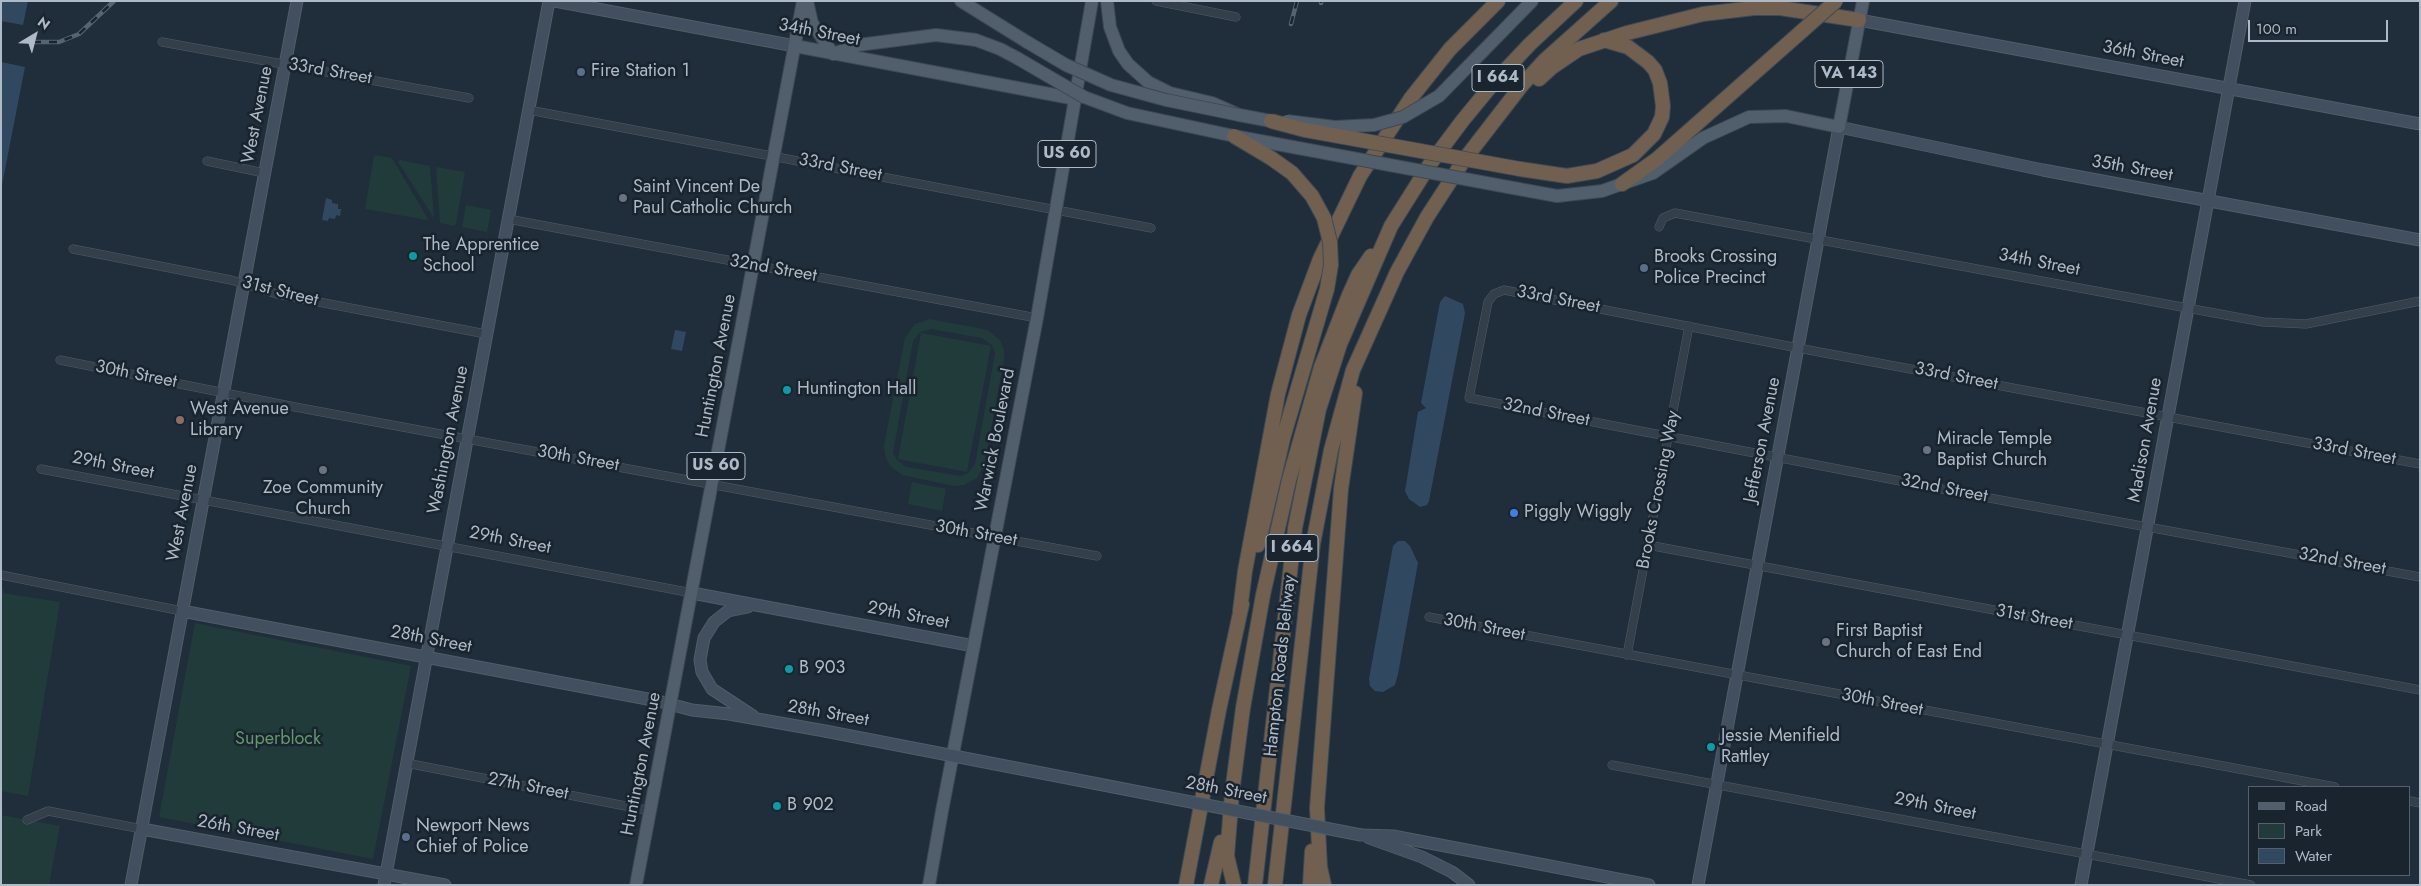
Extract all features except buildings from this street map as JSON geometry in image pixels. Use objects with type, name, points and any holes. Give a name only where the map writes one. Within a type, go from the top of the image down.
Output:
[{"type":"highway","points":[[1186,885],[1240,611],[1244,571],[1278,394],[1299,314],[1320,259],[1360,176],[1411,98],[1450,49],[1498,1]]},
{"type":"highway","name":"Hampton Roads Beltway","points":[[1255,885],[1288,586],[1307,462],[1319,409],[1340,344],[1391,226],[1430,164],[1474,106],[1530,44],[1576,1]]},
{"type":"highway","name":"Hampton Roads Beltway","points":[[1275,885],[1310,572],[1321,497],[1353,370],[1396,272],[1427,217],[1464,160],[1494,119],[1545,60],[1611,1]]},
{"type":"highway","points":[[1622,184],[1656,159],[1836,1]]},
{"type":"highway","points":[[1494,119],[1566,57],[1603,40],[1725,10],[1780,8],[1859,20]]},
{"type":"highway","points":[[1271,121],[1305,130],[1520,169],[1560,175],[1575,175],[1597,171],[1633,155],[1654,134],[1662,117],[1663,106],[1660,83],[1655,70],[1648,62],[1628,47],[1603,40]]},
{"type":"highway","points":[[1234,136],[1292,173],[1312,196],[1324,218],[1330,242],[1332,265],[1294,400],[1251,577],[1240,611]]},
{"type":"highway","points":[[1233,883],[1227,845],[1232,792],[1242,708],[1263,595],[1303,431],[1321,367],[1358,275],[1391,226]]},
{"type":"highway","points":[[1310,885],[1318,808],[1342,481],[1352,408],[1368,337]]},
{"type":"highway","points":[[1211,884],[1232,792]]},
{"type":"highway","points":[[1318,808],[1320,867],[1324,885]]},
{"type":"main road","name":"Huntington Avenue","points":[[636,885],[672,704],[803,1]]},
{"type":"main road","points":[[807,1],[812,23],[832,54],[858,45],[936,35],[976,40],[1017,58],[1084,96],[1110,107],[1165,122],[1557,196],[1571,196],[1602,191],[1653,172],[1703,138],[1750,117],[1786,116],[1839,127]]},
{"type":"main road","points":[[961,1],[1066,66],[1111,85],[1166,100],[1239,115],[1271,121],[1335,127],[1374,125],[1403,117],[1439,96],[1532,1]]},
{"type":"main road","name":"Warwick Boulevard","points":[[929,885],[1037,318],[1092,1]]},
{"type":"main road","points":[[1107,1],[1108,18],[1113,38],[1123,58],[1137,73],[1164,90],[1212,102],[1239,115]]},
{"type":"main road","name":"Jefferson Avenue","points":[[1839,127],[1863,1]]},
{"type":"main road","name":"34th Street","points":[[795,46],[1076,99]]},
{"type":"street","name":"West Avenue","points":[[131,885],[297,1]]},
{"type":"street","name":"Washington Avenue","points":[[385,879],[549,1]]},
{"type":"street","name":"34th Street","points":[[555,1],[795,46]]},
{"type":"street","points":[[1156,1],[1236,17]]},
{"type":"street","name":"Madison Avenue","points":[[2081,885],[2245,1]]},
{"type":"street","name":"36th Street","points":[[1859,20],[2420,124]]},
{"type":"street","name":"33rd Street","points":[[162,42],[469,98]]},
{"type":"street","name":"33rd Street","points":[[528,110],[1151,228]]},
{"type":"street","name":"35th Street","points":[[1839,127],[2033,168],[2420,240]]},
{"type":"street","name":"Jefferson Avenue","points":[[1698,885],[1839,127]]},
{"type":"street","points":[[207,161],[264,173]]},
{"type":"street","name":"34th Street","points":[[1659,227],[1663,218],[1670,213],[1675,213],[2263,322],[2306,324],[2420,301]]},
{"type":"street","name":"32nd Street","points":[[508,219],[1037,318]]},
{"type":"street","name":"31st Street","points":[[73,249],[244,283],[277,294],[486,334]]},
{"type":"street","name":"33rd Street","points":[[1469,398],[1488,302],[1494,294],[1504,290],[1798,348],[2420,464]]},
{"type":"street","name":"Brooks Crossing Way","points":[[1627,655],[1689,326]]},
{"type":"street","name":"30th Street","points":[[60,360],[1097,556]]},
{"type":"street","name":"32nd Street","points":[[1469,398],[2420,577]]},
{"type":"street","name":"29th Street","points":[[41,470],[974,646]]},
{"type":"street","name":"31st Street","points":[[1648,546],[2420,690]]},
{"type":"street","name":"28th Street","points":[[1,575],[672,704],[692,710],[825,731],[1361,835],[1393,836],[1649,885]]},
{"type":"street","points":[[757,719],[712,689],[702,672],[700,651],[708,630],[722,615],[740,608],[764,606]]},
{"type":"street","name":"30th Street","points":[[1429,617],[2330,786]]},
{"type":"street","name":"27th Street","points":[[406,763],[651,811]]},
{"type":"street","name":"29th Street","points":[[1612,766],[2251,885]]},
{"type":"street","name":"26th Street","points":[[27,820],[48,811],[385,879],[445,885]]},
{"type":"street","points":[[1361,835],[1422,857],[1452,872],[1469,885]]},
{"type":"green space","points":[[374,155],[392,158],[427,220],[365,209]]},
{"type":"green space","points":[[400,160],[430,166],[434,218],[398,162]]},
{"type":"green space","points":[[436,167],[465,172],[456,224],[454,226],[440,223]]},
{"type":"green space","points":[[466,205],[491,210],[487,232],[462,227]]},
{"type":"green space","points":[[930,319],[988,330],[1000,340],[1004,350],[1004,360],[984,465],[977,478],[964,485],[954,486],[902,475],[889,465],[885,455],[884,445],[905,338],[915,324]],"holes":[[[931,329],[982,338],[992,345],[995,353],[975,464],[968,473],[961,476],[906,467],[897,460],[893,453],[913,341],[920,332]]]},
{"type":"green space","points":[[921,333],[991,346],[967,472],[898,459]]},
{"type":"green space","points":[[912,482],[946,489],[942,511],[908,504]]},
{"type":"green space","points":[[1,589],[4,589],[3,593],[60,602],[28,796],[1,791]]},
{"type":"green space","name":"Superblock","points":[[195,623],[411,666],[373,859],[159,817]]},
{"type":"green space","points":[[1,815],[60,826],[49,885],[1,885]]},
{"type":"water","points":[[1,1],[28,1],[23,25],[1,21]]},
{"type":"water","points":[[1,62],[25,67],[1,190]]},
{"type":"water","points":[[326,198],[332,200],[332,203],[338,204],[338,209],[341,209],[340,216],[336,215],[335,219],[329,218],[328,221],[322,220]]},
{"type":"water","points":[[1445,296],[1463,304],[1465,313],[1429,501],[1427,505],[1420,507],[1409,499],[1405,491],[1418,412],[1426,408],[1421,403],[1440,302]]},
{"type":"water","points":[[675,330],[686,332],[682,351],[671,349]]},
{"type":"water","points":[[1398,541],[1405,541],[1410,546],[1418,563],[1395,685],[1383,692],[1375,691],[1370,686],[1369,679],[1393,546]]},
{"type":"railway","points":[[33,42],[59,42],[79,34],[114,1]]},
{"type":"railway","points":[[1291,24],[1297,1]]},
{"type":"place","name":"Fire Station 1","points":[[581,72]]},
{"type":"place","name":"Saint Vincent De Paul Catholic Church","points":[[623,198]]},
{"type":"place","name":"The Apprentice School","points":[[413,256]]},
{"type":"place","name":"Brooks Crossing Police Precinct","points":[[1644,268]]},
{"type":"place","name":"Huntington Hall","points":[[787,390]]},
{"type":"place","name":"West Avenue Library","points":[[180,420]]},
{"type":"place","name":"Miracle Temple Baptist Church","points":[[1927,450]]},
{"type":"place","name":"Zoe Community Church","points":[[323,470]]},
{"type":"place","name":"Piggly Wiggly","points":[[1514,513]]},
{"type":"place","name":"First Baptist Church of East End","points":[[1826,642]]},
{"type":"place","name":"B 903","points":[[789,669]]},
{"type":"place","name":"Jessie Menifield Rattley","points":[[1711,747]]},
{"type":"place","name":"B 902","points":[[777,806]]},
{"type":"place","name":"Newport News Chief of Police","points":[[406,837]]}]
